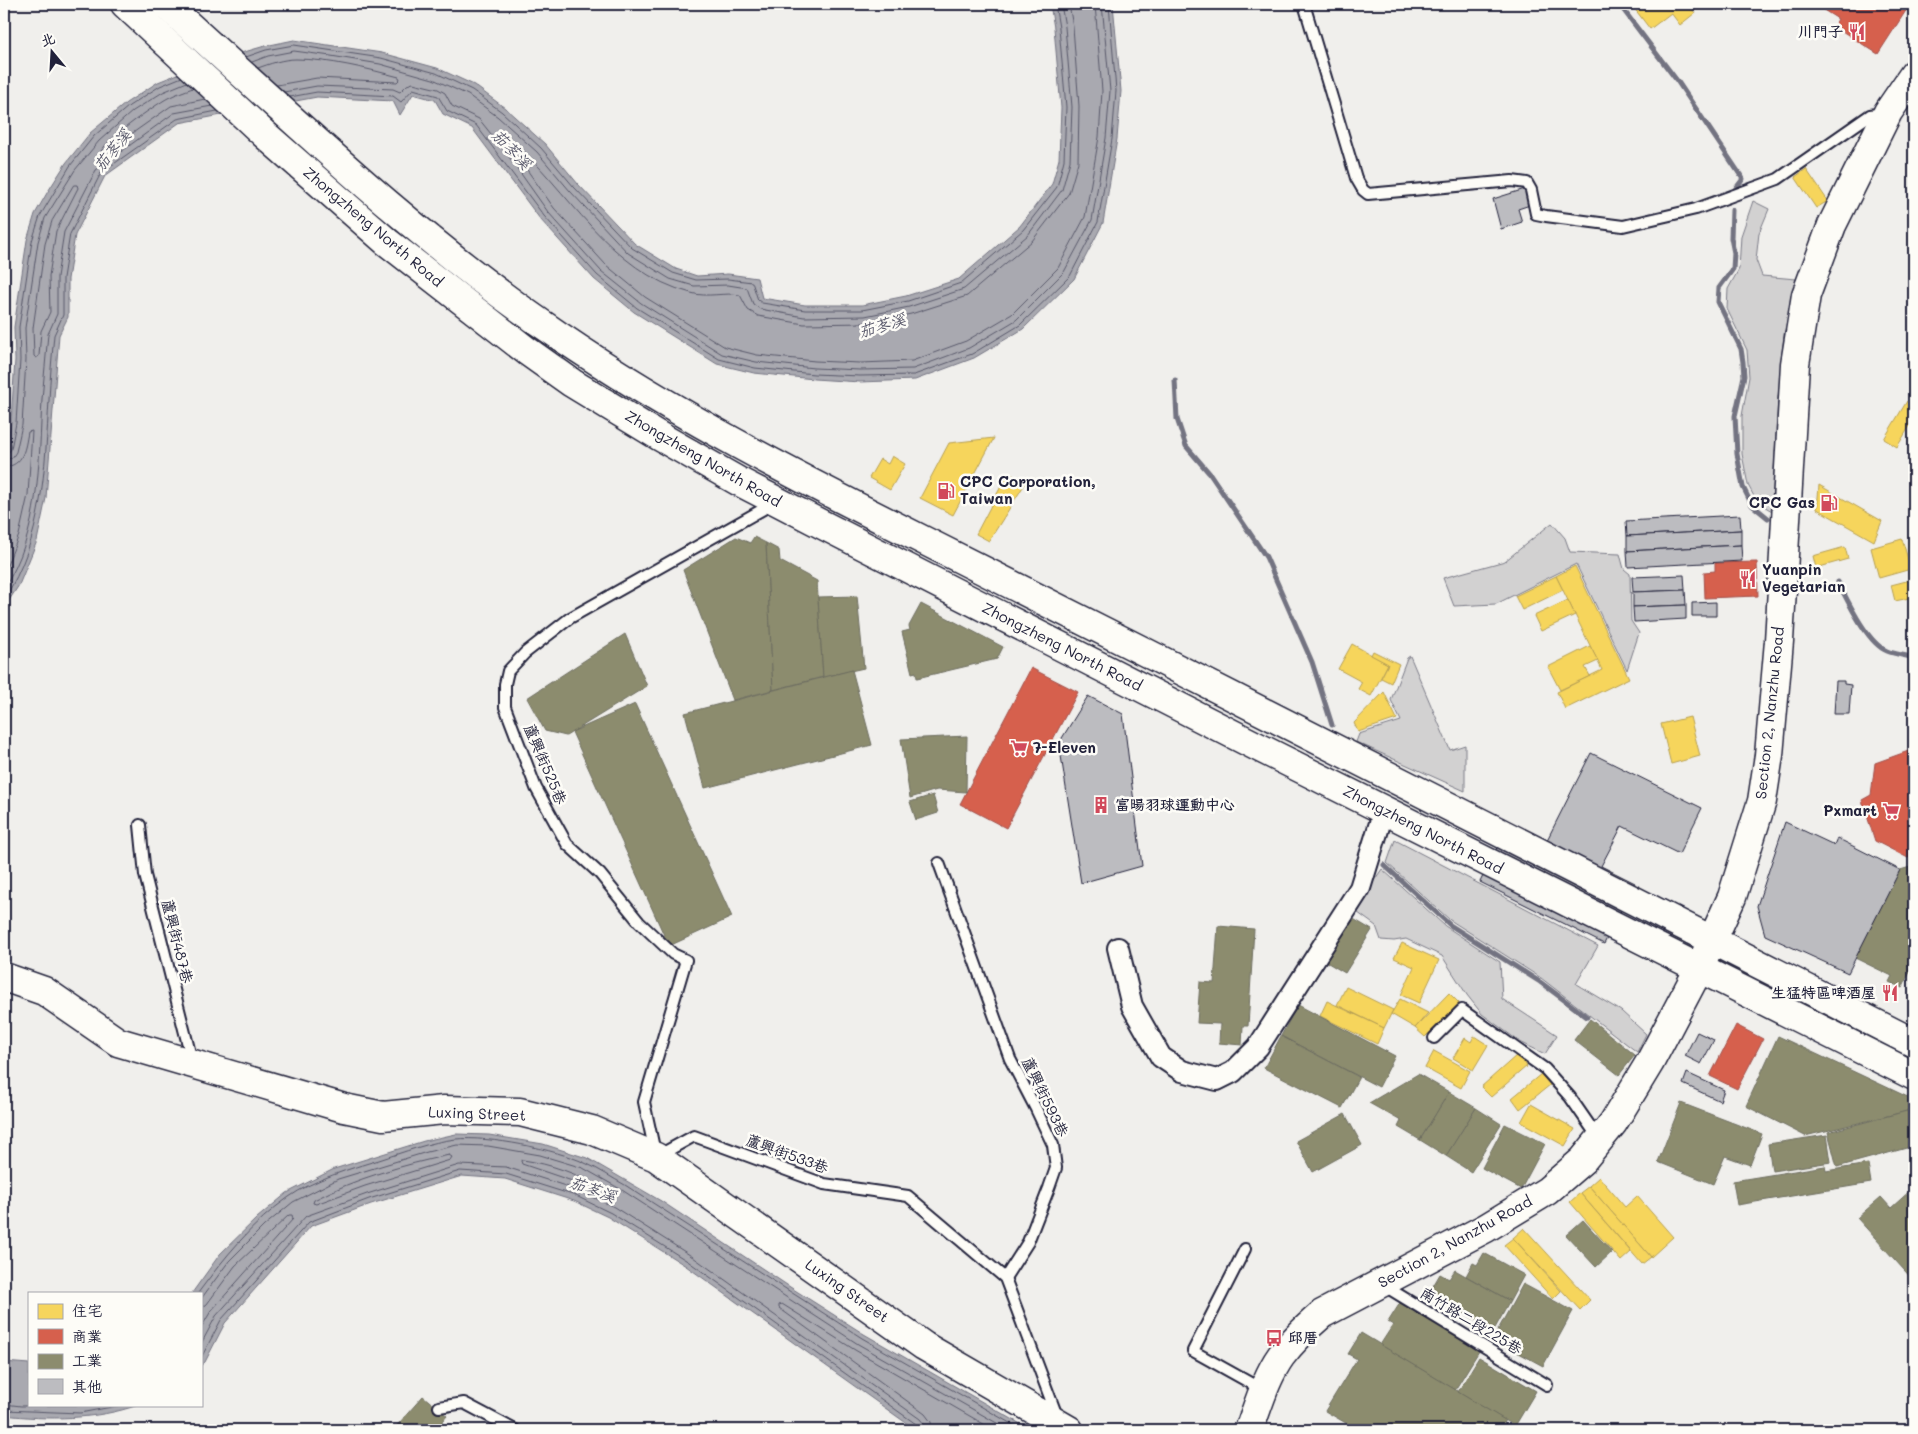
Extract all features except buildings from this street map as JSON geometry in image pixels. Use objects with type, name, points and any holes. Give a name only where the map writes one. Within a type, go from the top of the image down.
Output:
[{"type":"street","name":"Zhongzheng North Road","points":[[125,4],[263,133],[387,242],[527,351],[572,383],[659,436],[777,502],[1914,1076]]},
{"type":"street","name":"Zhongzheng North Road","points":[[165,4],[289,117],[399,213],[507,299],[599,362],[684,414],[840,498],[1333,747],[1711,942],[1914,1043]]},
{"type":"street","name":"Section 2, Nanzhu Road","points":[[1249,1430],[1264,1390],[1280,1357],[1302,1331],[1322,1314],[1486,1228],[1547,1191],[1583,1160],[1613,1123],[1650,1062],[1699,969],[1732,897],[1762,801],[1769,755],[1779,641],[1795,364],[1806,295],[1832,225],[1888,112],[1914,74]]},
{"type":"street","points":[[1118,948],[1132,1006],[1161,1057],[1182,1071],[1217,1080],[1233,1072],[1258,1047],[1360,888],[1384,810]]},
{"type":"street","name":"Luxing Street","points":[[4,977],[44,991],[118,1042],[344,1108],[383,1116],[444,1110],[520,1112],[592,1130],[656,1157],[924,1346],[1065,1428]]},
{"type":"lane","points":[[1304,4],[1356,178],[1363,190],[1368,194],[1512,181],[1527,183],[1531,190],[1536,214],[1623,226],[1696,209],[1778,179],[1870,115],[1888,112]]},
{"type":"lane","name":"蘆興街525巷","points":[[656,1157],[644,1102],[686,960],[673,954],[638,922],[600,874],[567,844],[536,788],[505,707],[505,684],[508,671],[525,653],[570,618],[777,502]]},
{"type":"lane","name":"蘆興街487巷","points":[[140,825],[145,875],[190,1049],[186,1062]]},
{"type":"lane","name":"蘆興街593巷","points":[[939,862],[1010,1059],[1053,1145],[1056,1168],[1052,1181],[1028,1242],[1005,1278]]},
{"type":"lane","points":[[1434,1038],[1462,1010],[1546,1069],[1570,1097],[1600,1140]]},
{"type":"lane","name":"蘆興街533巷","points":[[656,1157],[694,1136],[824,1184],[908,1196],[1005,1278]]},
{"type":"lane","points":[[1245,1249],[1193,1351],[1264,1390]]},
{"type":"lane","points":[[1005,1278],[1065,1428]]},
{"type":"lane","name":"南竹路二段225巷","points":[[1380,1283],[1547,1385]]},
{"type":"lane","points":[[439,1407],[464,1403],[515,1430]]},
{"type":"shaded area","points":[[1753,201],[1769,209],[1759,233],[1756,260],[1762,276],[1796,279],[1784,334],[1778,397],[1772,511],[1757,502],[1748,485],[1742,454],[1742,416],[1749,377],[1747,350],[1727,309],[1728,289],[1739,269],[1741,236]]},
{"type":"shaded area","points":[[1552,523],[1565,538],[1570,552],[1620,554],[1624,569],[1630,574],[1631,621],[1639,633],[1627,670],[1576,564],[1496,604],[1454,606],[1443,578],[1505,561]]},
{"type":"shaded area","points":[[1410,656],[1450,750],[1465,745],[1465,791],[1356,742],[1359,734],[1401,721],[1391,700],[1407,658]]},
{"type":"shaded area","points":[[1395,840],[1598,946],[1576,984],[1621,1011],[1646,1034],[1637,1052],[1541,978],[1450,920],[1387,863]]},
{"type":"shaded area","points":[[1382,869],[1445,926],[1500,962],[1502,999],[1557,1035],[1545,1054],[1520,1042],[1482,1014],[1467,995],[1442,956],[1406,939],[1394,941],[1381,940],[1376,926],[1354,910]]},
{"type":"water","name":"茄苳溪","points":[[1050,4],[1113,4],[1121,91],[1117,139],[1103,223],[1074,279],[1023,329],[974,358],[915,380],[860,382],[814,379],[754,373],[717,364],[634,312],[594,279],[540,219],[472,128],[443,114],[435,100],[413,94],[400,115],[393,101],[317,97],[179,123],[105,176],[75,235],[68,279],[68,317],[59,335],[46,498],[37,541],[19,585],[4,608],[4,461],[11,422],[15,360],[14,327],[27,240],[35,214],[47,193],[66,163],[90,133],[126,103],[158,82],[203,64],[265,46],[294,40],[382,53],[437,68],[474,85],[505,108],[545,144],[578,184],[635,244],[676,269],[697,276],[728,274],[757,278],[762,298],[805,305],[862,305],[906,296],[959,279],[1020,226],[1052,184],[1059,159],[1061,108]]},
{"type":"water","name":"茄苳溪","points":[[456,1134],[489,1135],[543,1144],[587,1158],[661,1201],[864,1334],[1031,1430],[916,1430],[686,1266],[608,1217],[574,1201],[505,1179],[462,1176],[371,1204],[311,1226],[225,1323],[205,1362],[202,1364],[202,1292],[193,1292],[220,1254],[257,1218],[287,1193],[334,1169],[424,1141]]},
{"type":"water","points":[[4,1362],[28,1364],[28,1406],[135,1406],[106,1414],[72,1418],[4,1415]]},
{"type":"waterway","points":[[1619,4],[1678,82],[1743,179],[1733,192]]},
{"type":"waterway","points":[[1732,210],[1733,269],[1719,288],[1718,302],[1741,349],[1743,362],[1744,376],[1735,416],[1737,454],[1743,487],[1752,505],[1768,518]]},
{"type":"waterway","points":[[1175,380],[1177,419],[1186,446],[1210,474],[1266,557],[1312,662],[1332,725]]},
{"type":"waterway","points":[[1838,582],[1859,621],[1872,640],[1887,651],[1910,657],[1914,655]]},
{"type":"waterway","points":[[1384,865],[1450,925],[1540,982],[1587,1017]]},
{"type":"place","name":"川門子","points":[[1857,32]]},
{"type":"place","name":"CPC Corporation, Taiwan","points":[[946,491]]},
{"type":"place","name":"CPC Gas","points":[[1829,503]]},
{"type":"place","name":"Yuanpin Vegetarian","points":[[1748,579]]},
{"type":"place","name":"7-Eleven","points":[[1019,748]]},
{"type":"place","name":"富暘羽球運動中心","points":[[1101,805]]},
{"type":"place","name":"Pxmart","points":[[1891,811]]},
{"type":"place","name":"生猛特區啤酒屋","points":[[1890,993]]},
{"type":"place","name":"邱厝","points":[[1274,1338]]}]
